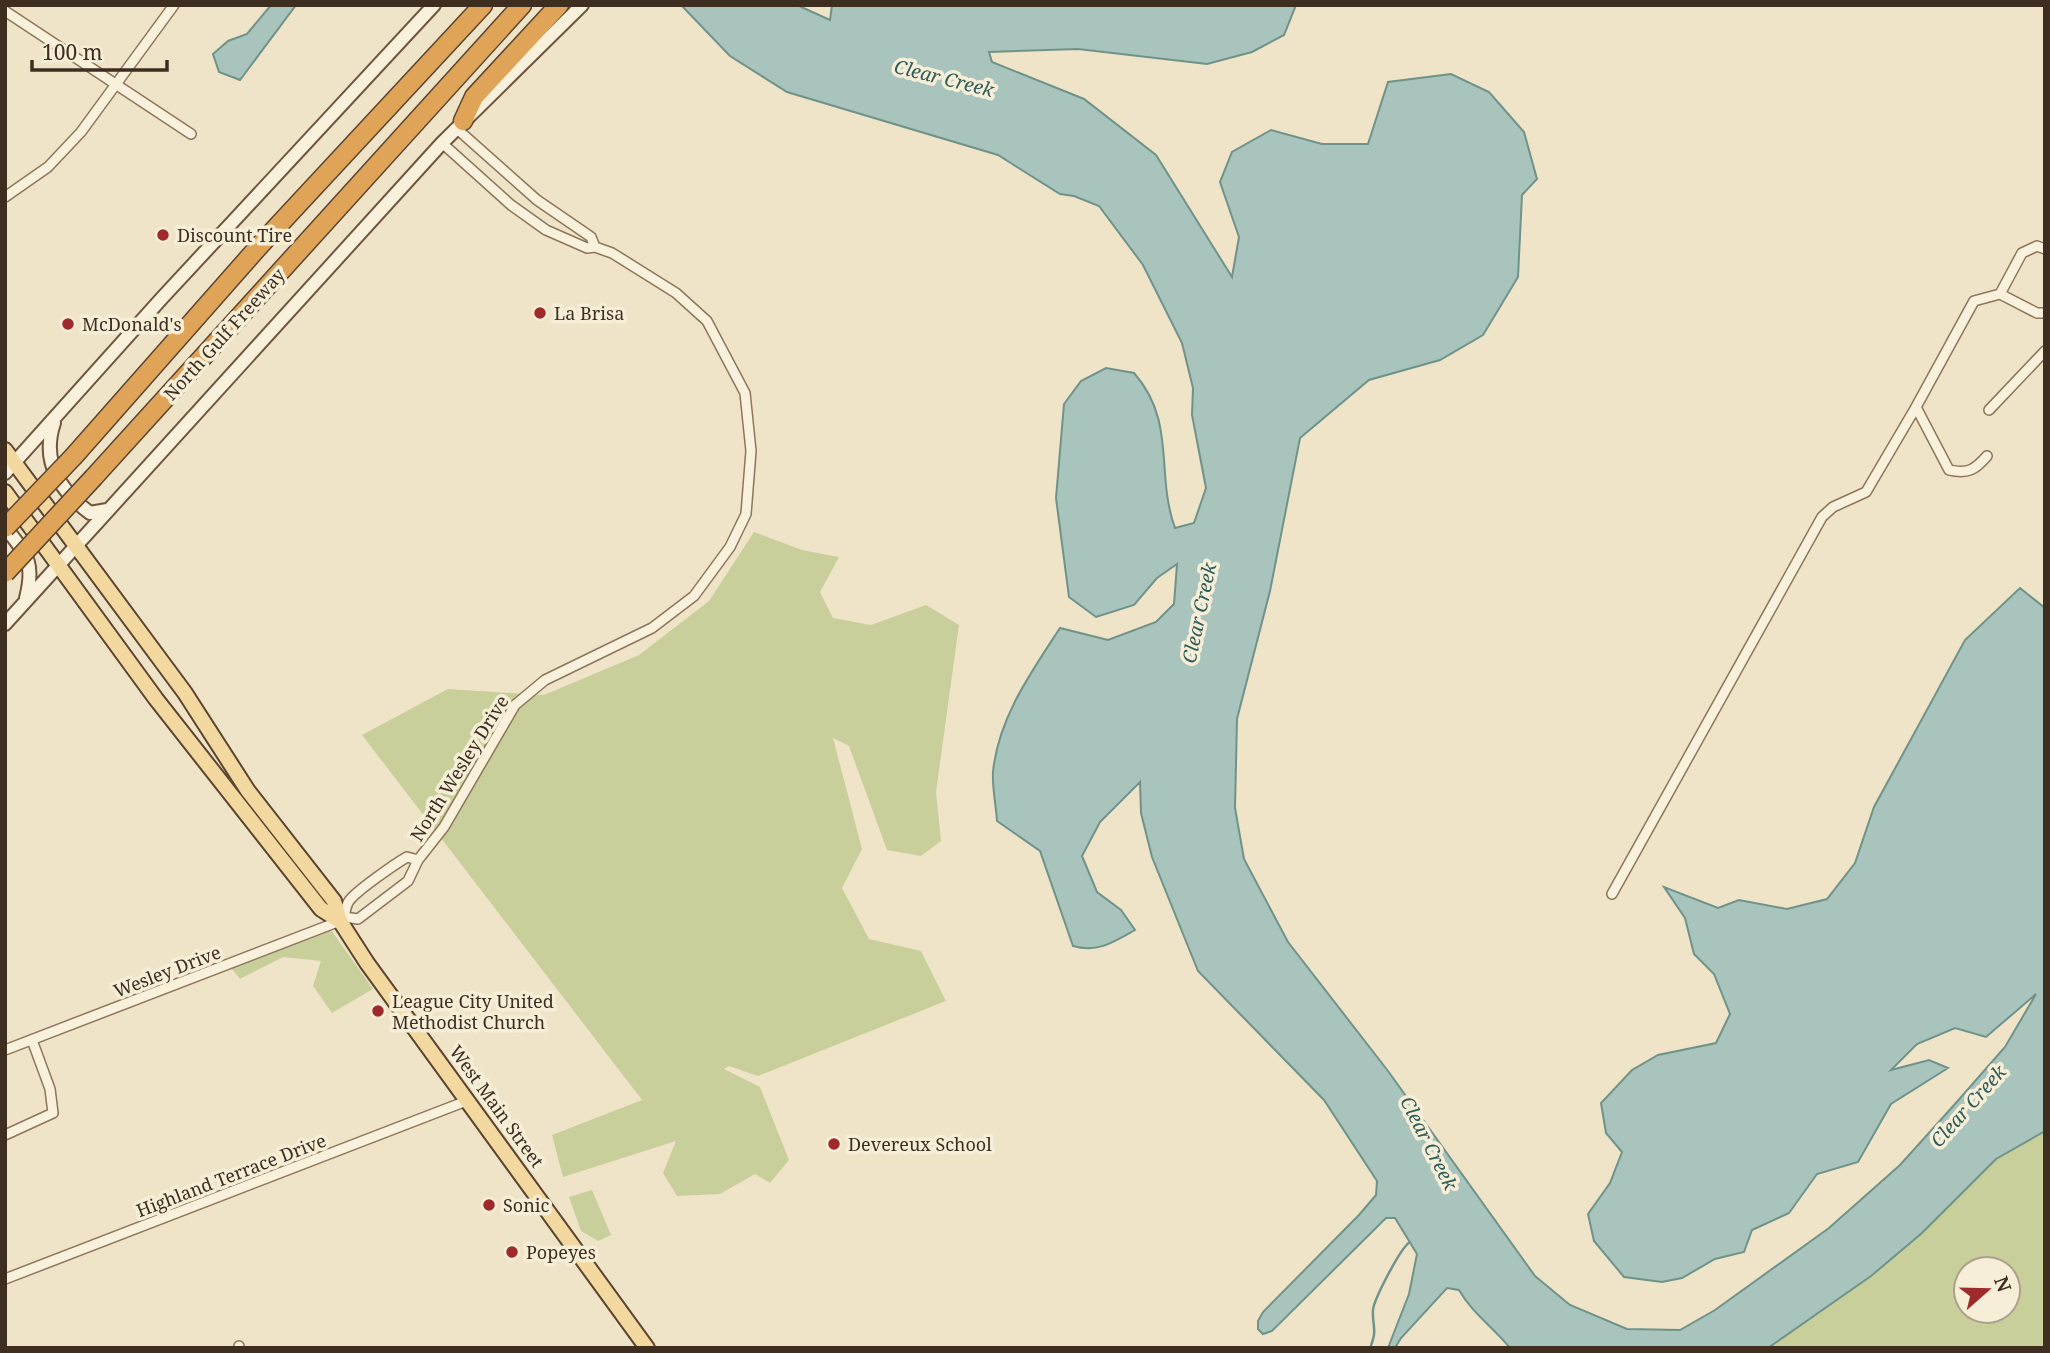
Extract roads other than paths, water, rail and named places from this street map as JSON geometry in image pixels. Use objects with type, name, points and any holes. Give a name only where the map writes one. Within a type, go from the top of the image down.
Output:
[{"type":"highway","name":"North Gulf Freeway","points":[[5,528],[74,456],[261,244],[484,5]]},
{"type":"highway","name":"North Gulf Freeway","points":[[5,573],[522,5]]},
{"type":"highway","points":[[459,124],[474,97],[559,5]]},
{"type":"main road","points":[[9,461],[56,416],[434,5]]},
{"type":"main road","points":[[5,624],[459,124],[582,5]]},
{"type":"main road","points":[[56,416],[47,441],[49,462],[75,501],[90,513],[107,510]]},
{"type":"main road","name":"West Main Street","points":[[9,461],[78,544],[126,610],[185,693],[230,766],[334,901],[367,963],[647,1348]]},
{"type":"main road","name":"West Main Street","points":[[5,492],[107,633],[321,909],[342,919]]},
{"type":"main road","points":[[5,528],[26,554],[30,564],[25,601]]},
{"type":"street","points":[[6,195],[48,167],[80,132],[174,5]]},
{"type":"street","points":[[5,11],[191,134]]},
{"type":"street","name":"North Wesley Drive","points":[[459,124],[537,200],[591,237],[595,247]]},
{"type":"street","name":"North Wesley Drive","points":[[418,860],[407,857],[393,866],[348,901],[342,919],[358,919],[408,881],[418,860],[444,827],[515,705],[545,680],[652,628],[694,596],[730,547],[746,514],[751,451],[745,393],[707,321],[676,293],[612,253],[595,247],[587,248],[547,230],[510,205],[442,143]]},
{"type":"street","points":[[2000,294],[2022,253],[2037,246],[2045,249]]},
{"type":"street","points":[[1612,894],[1822,517],[1833,507],[1852,501],[1866,492],[1974,301],[2000,294],[2037,313],[2045,313]]},
{"type":"street","points":[[1989,410],[2045,351]]},
{"type":"street","points":[[1916,407],[1949,470],[1975,470],[1987,456]]},
{"type":"street","name":"Wesley Drive","points":[[5,1050],[342,919]]},
{"type":"street","points":[[5,1135],[53,1113],[50,1089],[32,1040]]},
{"type":"street","name":"Highland Terrace Drive","points":[[5,1279],[469,1100]]},
{"type":"water","points":[[271,5],[296,5],[240,80],[219,72],[213,54],[228,41],[247,34]]},
{"type":"water","name":"Clear Creek","points":[[681,5],[797,5],[830,20],[832,5],[1296,5],[1284,35],[1252,52],[1207,64],[1078,49],[989,52],[992,62],[1084,99],[1156,155],[1232,277],[1239,237],[1220,182],[1232,152],[1271,130],[1322,144],[1368,144],[1388,82],[1451,74],[1489,92],[1524,132],[1537,179],[1522,195],[1518,277],[1483,335],[1440,360],[1369,380],[1300,438],[1270,591],[1237,719],[1235,808],[1244,859],[1288,942],[1388,1071],[1535,1276],[1570,1305],[1627,1329],[1680,1330],[1715,1310],[1829,1228],[1900,1165],[2005,1047],[2036,994],[1986,1037],[1955,1028],[1917,1044],[1891,1070],[1929,1060],[1948,1068],[1891,1104],[1858,1162],[1817,1174],[1789,1213],[1752,1230],[1744,1252],[1715,1259],[1682,1278],[1662,1282],[1624,1277],[1594,1241],[1588,1214],[1610,1183],[1622,1152],[1606,1133],[1601,1103],[1632,1070],[1658,1055],[1716,1043],[1730,1014],[1714,974],[1694,954],[1685,918],[1664,887],[1718,908],[1739,900],[1787,909],[1827,899],[1855,863],[1874,807],[1965,640],[2020,588],[2045,608],[2045,1131],[1996,1159],[1922,1233],[1871,1276],[1768,1348],[1510,1348],[1470,1306],[1459,1290],[1447,1288],[1395,1348],[1388,1348],[1409,1294],[1417,1254],[1395,1218],[1386,1218],[1272,1331],[1263,1334],[1258,1329],[1258,1321],[1263,1312],[1359,1215],[1376,1195],[1377,1181],[1324,1100],[1198,971],[1152,857],[1141,813],[1140,782],[1100,822],[1082,856],[1097,892],[1121,910],[1135,930],[1106,945],[1090,948],[1073,946],[1040,851],[997,821],[994,790],[996,752],[1009,714],[1060,628],[1108,640],[1156,622],[1174,604],[1177,564],[1157,578],[1134,605],[1096,617],[1069,597],[1056,498],[1064,404],[1081,381],[1106,368],[1134,373],[1156,410],[1161,429],[1169,508],[1175,528],[1194,523],[1206,488],[1192,415],[1193,388],[1182,343],[1143,265],[1099,206],[1074,196],[1060,194],[998,155],[787,92],[730,56]]},
{"type":"waterway","points":[[1370,1348],[1374,1332],[1375,1304],[1395,1263],[1410,1242]]},
{"type":"place","name":"Discount Tire","points":[[163,235]]},
{"type":"place","name":"La Brisa","points":[[540,313]]},
{"type":"place","name":"McDonald's","points":[[68,324]]},
{"type":"place","name":"League City United Methodist Church","points":[[378,1011]]},
{"type":"place","name":"Devereux School","points":[[834,1144]]},
{"type":"place","name":"Sonic","points":[[489,1205]]},
{"type":"place","name":"Popeyes","points":[[512,1252]]}]
